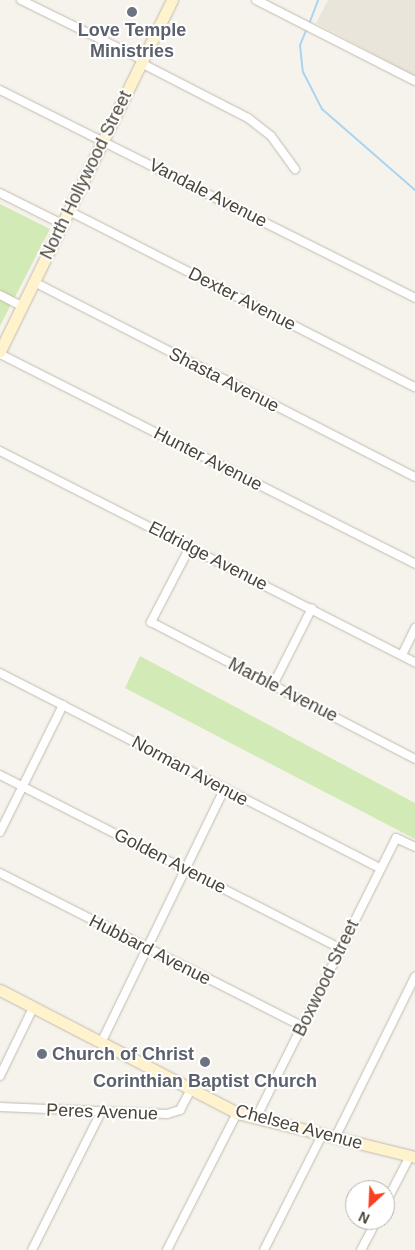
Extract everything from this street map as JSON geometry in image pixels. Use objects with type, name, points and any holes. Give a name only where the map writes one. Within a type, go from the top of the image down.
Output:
[{"type":"main road","name":"North Hollywood Street","points":[[0,350],[172,0]]},
{"type":"main road","name":"Chelsea Avenue","points":[[0,990],[237,1113],[336,1136],[412,1157]]},
{"type":"street","points":[[21,0],[248,118],[271,136],[295,169]]},
{"type":"street","points":[[256,0],[415,81]]},
{"type":"street","name":"Vandale Avenue","points":[[0,90],[104,140],[415,298]]},
{"type":"street","points":[[0,193],[62,224]]},
{"type":"street","name":"Dexter Avenue","points":[[69,210],[415,387]]},
{"type":"street","name":"Shasta Avenue","points":[[34,282],[415,477]]},
{"type":"street","points":[[0,295],[22,306]]},
{"type":"street","name":"Hunter Avenue","points":[[0,354],[415,564]]},
{"type":"street","name":"Eldridge Avenue","points":[[0,451],[415,662]]},
{"type":"street","name":"Marble Avenue","points":[[190,548],[151,622],[415,759]]},
{"type":"street","points":[[273,684],[312,608]]},
{"type":"street","points":[[402,655],[415,628]]},
{"type":"street","name":"Norman Avenue","points":[[0,673],[224,790],[380,868]]},
{"type":"street","points":[[0,832],[63,705]]},
{"type":"street","name":"Golden Avenue","points":[[0,775],[340,948]]},
{"type":"street","points":[[101,1043],[144,948],[224,790]]},
{"type":"street","name":"Boxwood Street","points":[[256,1118],[396,838],[415,847]]},
{"type":"street","name":"Hubbard Avenue","points":[[0,873],[144,948],[302,1026]]},
{"type":"street","points":[[336,1136],[415,977]]},
{"type":"street","points":[[0,1076],[33,1008]]},
{"type":"street","name":"Peres Avenue","points":[[0,1108],[167,1114],[180,1110],[191,1090]]},
{"type":"street","points":[[32,1250],[101,1112]]},
{"type":"street","points":[[168,1250],[237,1113]]},
{"type":"street","points":[[264,1250],[323,1133]]},
{"type":"street","points":[[395,1187],[412,1157]]},
{"type":"street","points":[[361,1250],[371,1230]]},
{"type":"shaded area","points":[[328,0],[415,0],[415,76],[316,23]]},
{"type":"green space","points":[[0,204],[50,229],[0,326]]},
{"type":"green space","points":[[140,656],[415,803],[415,839],[125,688]]},
{"type":"waterway","points":[[309,24],[318,0]]},
{"type":"waterway","points":[[307,28],[300,45],[303,72],[322,109],[415,190]]},
{"type":"place","name":"Love Temple Ministries","points":[[132,12]]},
{"type":"place","name":"Church of Christ","points":[[42,1054]]},
{"type":"place","name":"Corinthian Baptist Church","points":[[205,1062]]}]
